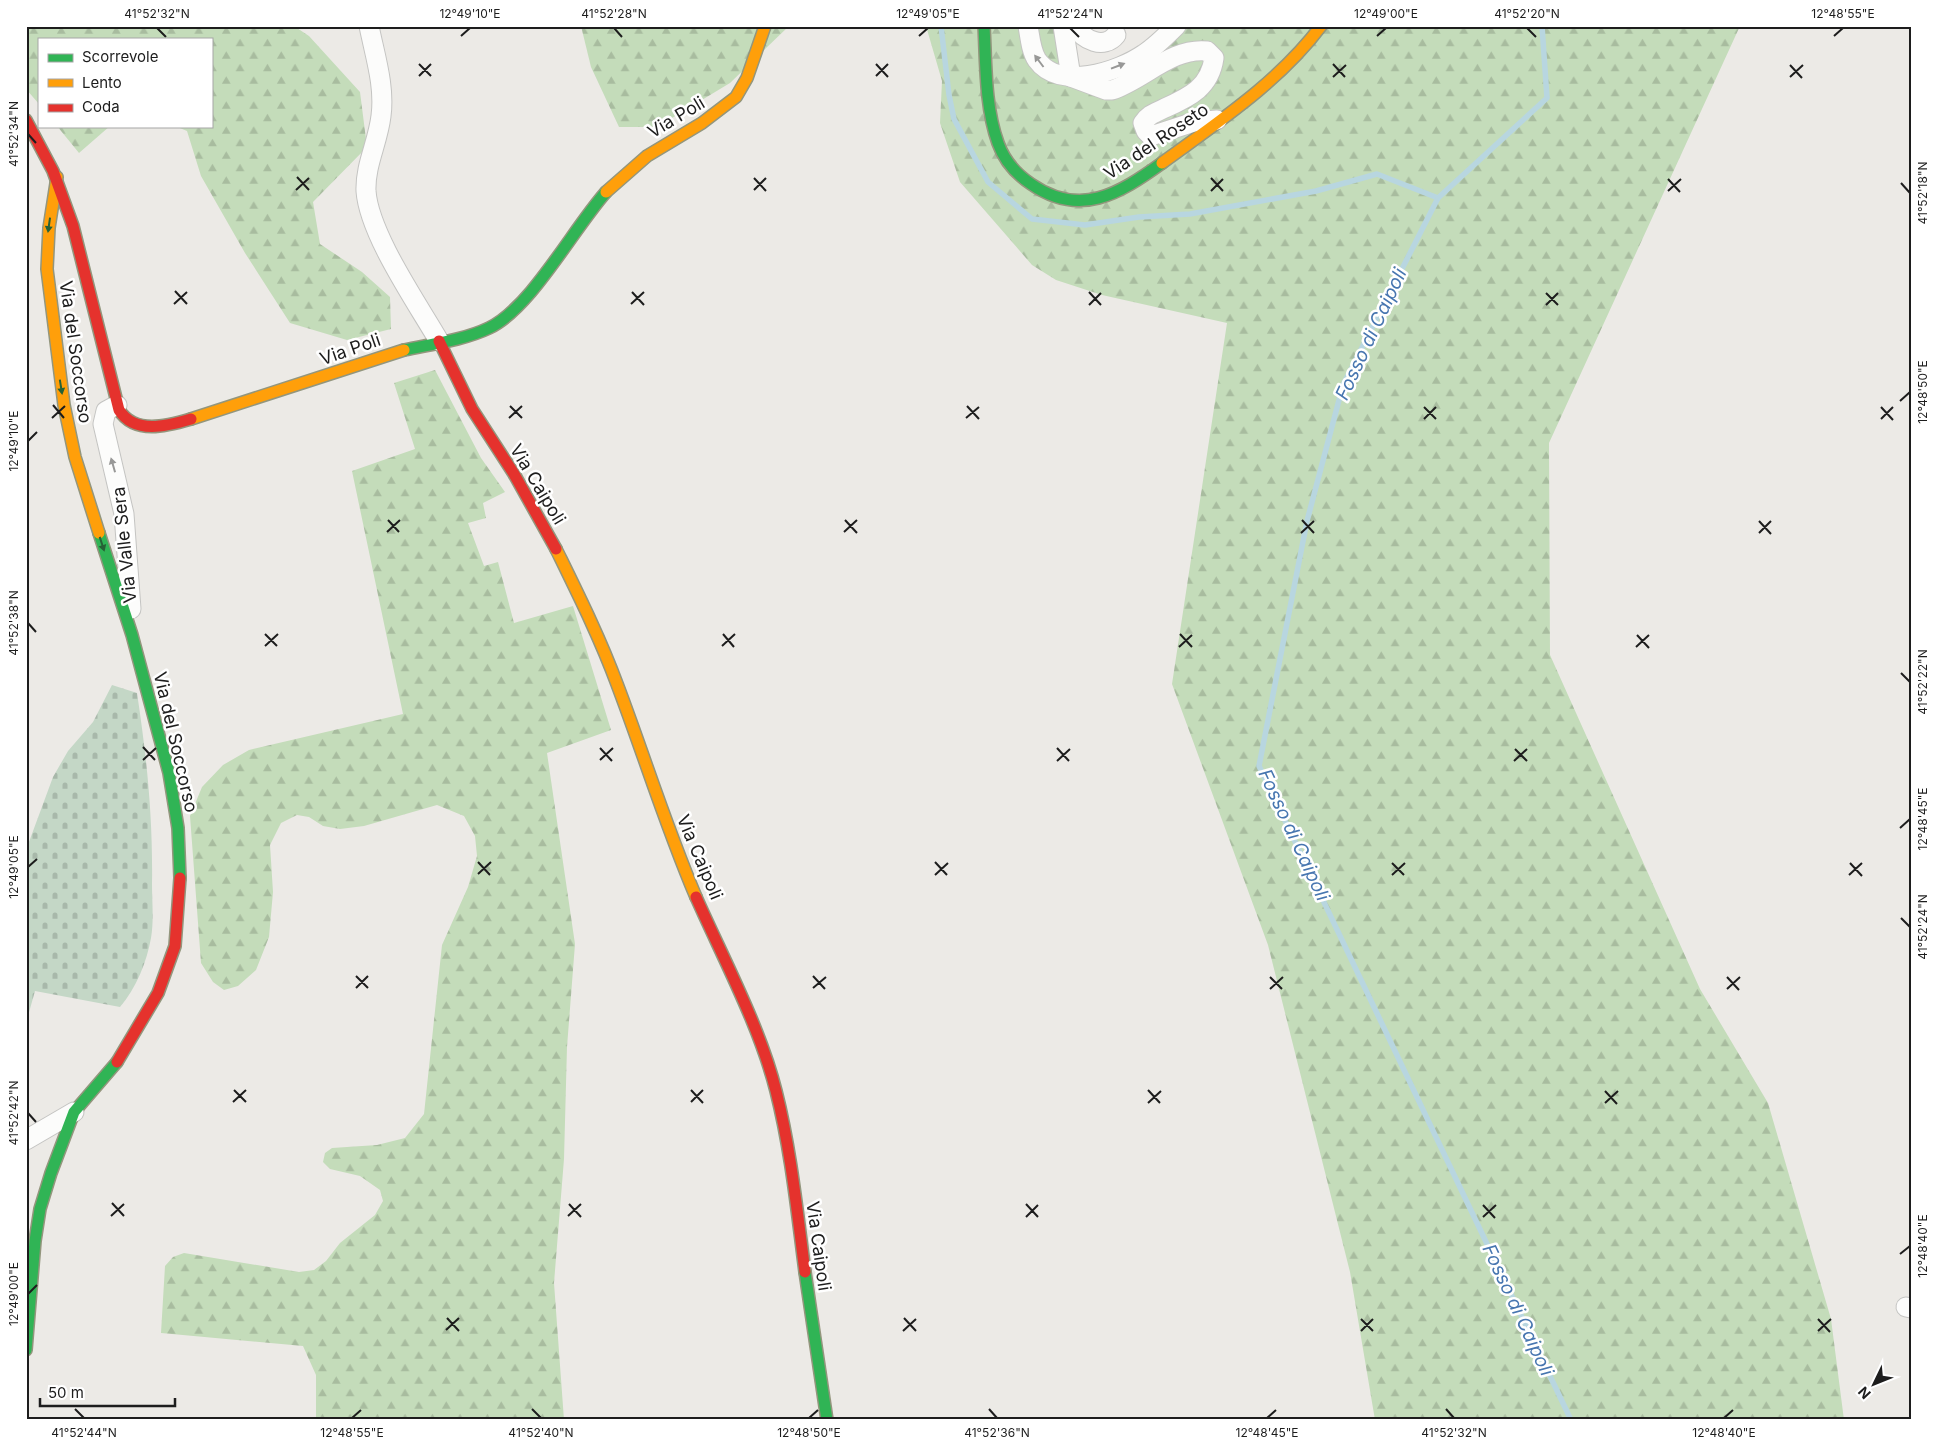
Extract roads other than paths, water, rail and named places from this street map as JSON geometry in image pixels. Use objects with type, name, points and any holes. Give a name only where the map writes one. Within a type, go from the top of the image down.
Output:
[{"type":"street","points":[[369,26],[381,82],[382,100],[380,122],[367,176],[368,204],[380,237],[439,341]]},
{"type":"street","name":"Via Poli","points":[[26,120],[43,146],[57,177],[90,293],[117,405],[125,419],[132,424],[154,427],[227,409],[404,350],[481,332],[510,314],[525,299],[590,210],[614,184],[647,156],[702,123],[736,97],[747,78],[765,26]]},
{"type":"street","name":"Via del Roseto","points":[[984,26],[990,110],[996,140],[1007,161],[1023,179],[1047,195],[1070,201],[1094,200],[1108,195],[1140,178],[1254,95],[1288,66],[1321,26]]},
{"type":"street","points":[[1028,26],[1034,54],[1040,63],[1052,74],[1071,77],[1106,90],[1112,90],[1182,55],[1199,50],[1207,51],[1214,58],[1212,73],[1203,86],[1182,100],[1148,115],[1143,123],[1146,131],[1152,136],[1194,122],[1218,120]]},
{"type":"street","points":[[1063,26],[1071,77]]},
{"type":"street","points":[[1075,26],[1086,38],[1097,42],[1108,41],[1116,35]]},
{"type":"street","points":[[1071,77],[1117,67],[1144,54],[1176,26]]},
{"type":"street","name":"Via del Soccorso","points":[[26,1350],[34,1246],[40,1209],[74,1112],[119,1059],[144,1020],[164,979],[177,935],[180,856],[175,802],[165,758],[132,635],[75,457],[60,379],[48,286],[47,254],[57,177]]},
{"type":"street","name":"Via Caipoli","points":[[439,341],[472,409],[540,518],[584,605],[617,683],[676,851],[765,1054],[776,1090],[784,1130],[827,1420]]},
{"type":"street","name":"Via Valle Sera","points":[[117,405],[106,411],[103,424],[124,514],[129,562],[132,635]]},
{"type":"street","points":[[26,1140],[74,1112]]},
{"type":"waterway","name":"Fosso di Caipoli","points":[[941,26],[949,95],[954,119],[988,182],[1032,219],[1085,225],[1139,217],[1190,214],[1316,191],[1377,174],[1438,198],[1343,385],[1307,521],[1259,766],[1571,1420]]},
{"type":"waterway","name":"Fosso di Caipoli","points":[[1438,198],[1547,98],[1542,26]]}]
